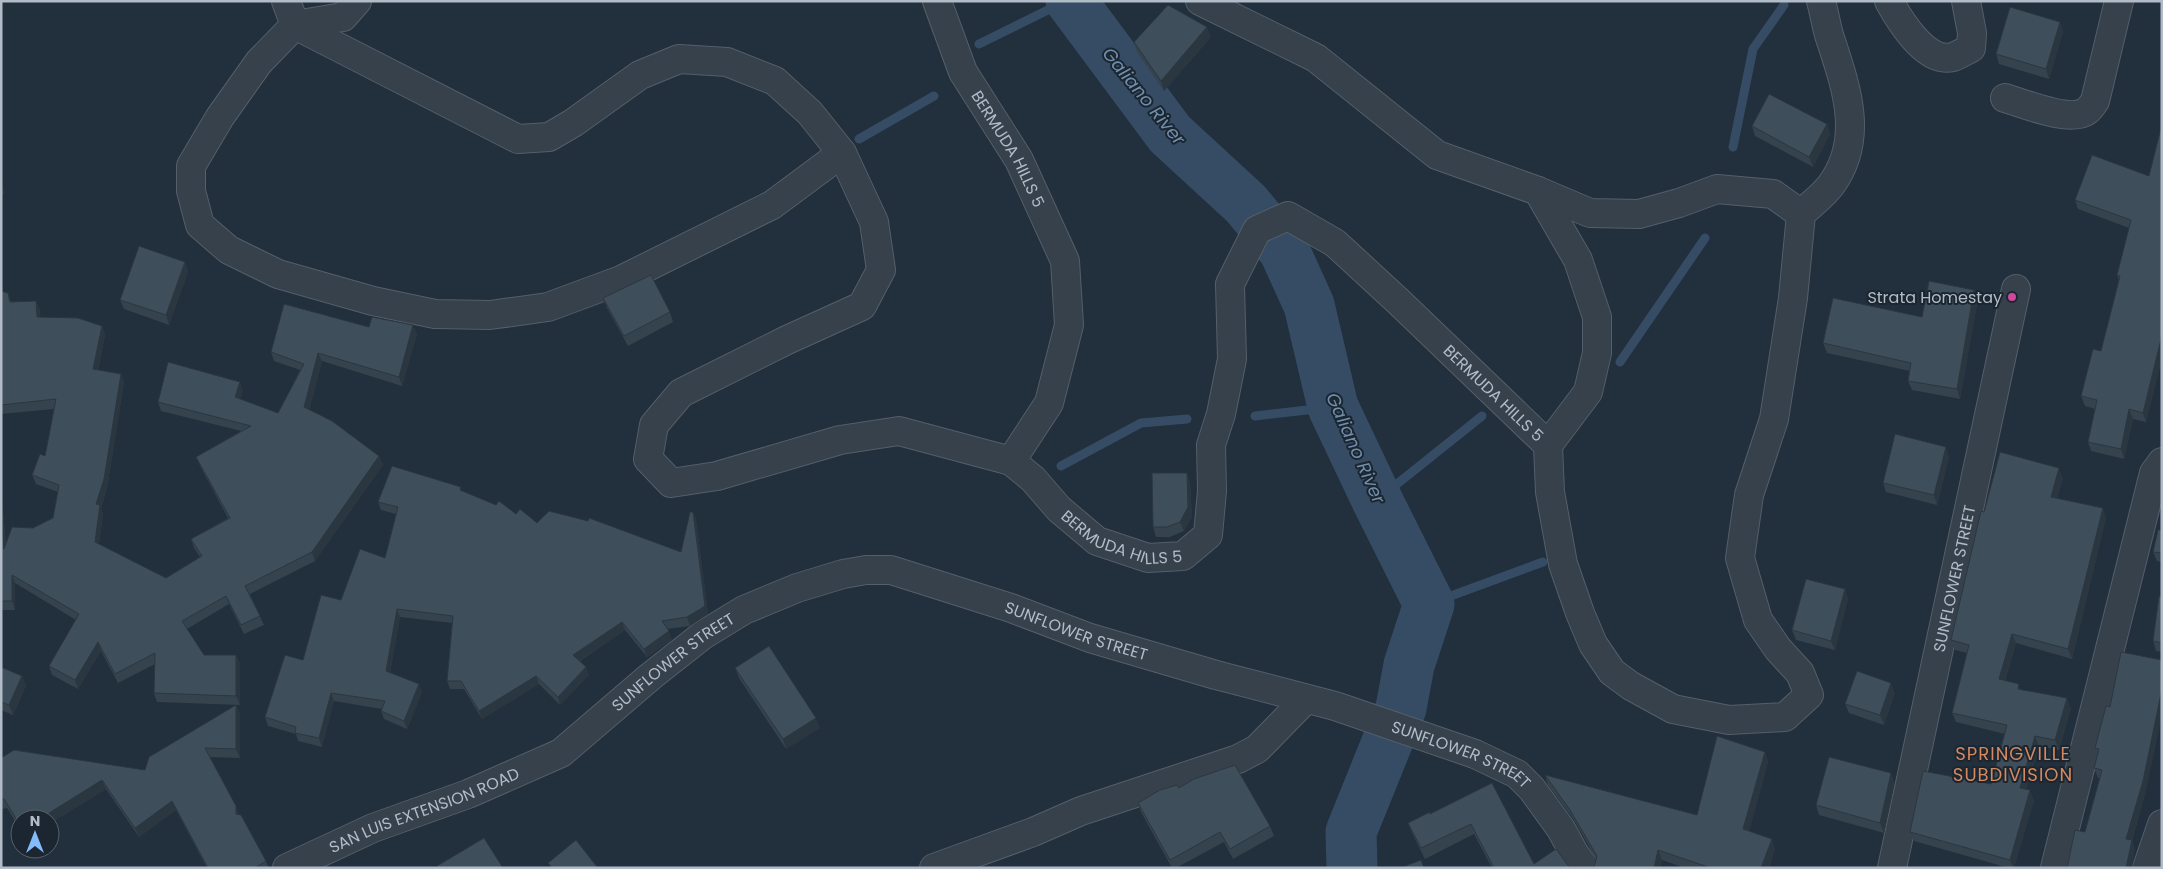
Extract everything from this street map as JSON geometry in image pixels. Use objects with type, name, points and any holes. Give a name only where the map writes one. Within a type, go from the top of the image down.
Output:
[{"type":"street","points":[[291,13],[343,17],[357,1]]},
{"type":"street","name":"BERMUDA HILLS 5","points":[[937,1],[963,72],[1019,160],[1065,261],[1069,325],[1049,403],[1011,461],[1033,478],[1059,508],[1097,541],[1148,558],[1183,556],[1208,535],[1212,491],[1211,445],[1221,414],[1232,359],[1230,284],[1257,230],[1288,216],[1334,243],[1399,302],[1548,445]]},
{"type":"street","points":[[1200,1],[1316,58],[1437,155],[1538,191],[1590,213],[1639,214],[1717,190],[1772,194],[1801,214]]},
{"type":"street","points":[[1538,191],[1578,260],[1597,317],[1597,353],[1588,392],[1548,445],[1550,492],[1563,564],[1593,644],[1612,672],[1630,686],[1673,709],[1729,720],[1785,717],[1809,695],[1800,673],[1778,649],[1758,620],[1740,558],[1749,495],[1774,420],[1793,298],[1801,214],[1831,186],[1849,147],[1848,103],[1842,70],[1829,33],[1821,1]]},
{"type":"street","points":[[1889,1],[1919,45],[1938,56],[1952,57],[1971,48],[1972,33],[1966,1]]},
{"type":"street","points":[[2005,98],[2051,112],[2073,116],[2087,111],[2095,101],[2119,1]]},
{"type":"street","points":[[291,13],[220,117],[191,166],[191,191],[200,225],[229,250],[278,274],[372,301],[435,314],[490,315],[548,307],[621,280],[772,205],[842,153]]},
{"type":"street","points":[[291,13],[518,140],[550,137],[573,123],[640,75],[679,60],[727,62],[775,81],[810,113],[842,153],[874,222],[881,270],[862,306],[787,340],[681,393],[654,425],[648,459],[671,483],[717,476],[840,440],[899,431],[1011,461]]},
{"type":"street","name":"SUNFLOWER STREET","points":[[1892,868],[2016,290]]},
{"type":"street","points":[[2055,868],[2154,473],[2162,462]]},
{"type":"street","name":"SUNFLOWER STREET","points":[[560,753],[651,676],[704,635],[744,610],[797,588],[843,574],[866,570],[891,570],[1011,608],[1090,638],[1306,700],[1335,706],[1475,754],[1516,774],[1532,790],[1556,821],[1585,868]]},
{"type":"street","points":[[934,868],[1033,832],[1081,811],[1238,760],[1257,748],[1306,700]]},
{"type":"street","name":"SAN LUIS EXTENSION ROAD","points":[[288,868],[373,828],[468,794],[560,753]]},
{"type":"street","points":[[2148,868],[2162,824]]},
{"type":"building","points":[[1168,5],[1207,27],[1161,81],[1134,42]]},
{"type":"building","points":[[2010,7],[2060,22],[2046,69],[1996,54]]},
{"type":"building","points":[[1769,94],[1827,124],[1809,157],[1752,126]]},
{"type":"building","points":[[2162,124],[2162,335],[2143,413],[2129,409],[2121,449],[2088,442],[2097,400],[2081,396],[2093,349],[2101,351],[2120,276],[2117,275],[2131,220],[2075,200],[2092,155],[2149,176]]},
{"type":"building","points":[[139,246],[185,262],[166,315],[120,300]]},
{"type":"building","points":[[651,275],[670,312],[624,336],[603,298]]},
{"type":"building","points":[[1929,281],[1974,290],[1957,389],[1908,381],[1911,363],[1823,343],[1833,298],[1922,317]]},
{"type":"building","points":[[1,291],[8,293],[10,302],[36,301],[37,317],[78,318],[102,326],[93,369],[121,374],[104,479],[96,504],[100,505],[95,542],[166,578],[202,556],[191,539],[230,518],[196,457],[251,426],[158,402],[168,362],[240,382],[235,397],[278,413],[304,364],[271,352],[284,304],[369,327],[372,317],[413,325],[399,377],[318,353],[304,407],[332,421],[379,456],[312,552],[245,586],[260,616],[241,625],[226,596],[182,621],[204,655],[236,655],[236,696],[154,693],[155,653],[115,674],[98,642],[75,680],[49,666],[79,614],[12,575],[12,601],[1,601],[1,518],[4,549],[12,527],[33,528],[53,518],[59,485],[32,475],[40,454],[45,456],[56,399],[1,405]]},
{"type":"building","points":[[1895,434],[1946,447],[1934,495],[1883,483]]},
{"type":"building","points":[[2000,452],[2059,468],[2051,497],[2103,508],[2068,649],[2012,634],[1999,679],[2019,684],[2018,689],[2067,698],[2055,740],[2035,736],[2020,788],[2030,790],[2010,860],[1910,832],[1923,771],[1991,784],[2007,725],[1952,713],[1969,645],[1951,640],[1981,511],[1984,512]]},
{"type":"building","points":[[392,466],[461,487],[460,490],[496,505],[499,501],[516,514],[520,509],[537,523],[549,511],[588,521],[589,518],[681,552],[690,512],[693,512],[705,606],[687,617],[662,621],[669,631],[644,649],[622,622],[573,655],[586,667],[558,697],[536,676],[479,711],[461,681],[447,681],[453,616],[397,609],[386,671],[419,684],[404,721],[381,711],[385,701],[331,693],[319,738],[295,733],[296,727],[265,717],[285,655],[303,660],[321,595],[341,600],[360,549],[385,558],[398,507],[378,502]]},
{"type":"building","points":[[1152,473],[1187,473],[1188,507],[1180,522],[1167,527],[1153,527]]},
{"type":"building","points":[[2158,530],[2162,530],[2162,553],[2153,552]]},
{"type":"building","points":[[1806,579],[1845,589],[1831,641],[1792,630]]},
{"type":"building","points":[[2159,596],[2162,597],[2162,643],[2153,641]]},
{"type":"building","points":[[769,646],[816,718],[783,739],[735,668]]},
{"type":"building","points":[[2121,652],[2162,660],[2162,689],[2143,781],[2126,839],[2132,840],[2126,868],[2067,868],[2075,830],[2085,832],[2102,770],[2094,768],[2099,749],[2095,748],[2106,706],[2110,707]]},
{"type":"building","points":[[1,667],[22,676],[9,705],[1,702]]},
{"type":"building","points":[[1857,671],[1891,683],[1880,715],[1845,704]]},
{"type":"building","points":[[236,705],[236,749],[205,748],[236,806],[236,814],[241,815],[266,861],[255,868],[208,868],[172,801],[135,828],[102,780],[55,809],[10,809],[4,799],[1,799],[1,758],[14,750],[145,770],[149,757]]},
{"type":"building","points":[[1717,736],[1765,752],[1743,829],[1772,839],[1761,868],[1711,868],[1658,850],[1654,868],[1593,868],[1597,856],[1570,810],[1545,775],[1697,815]]},
{"type":"building","points":[[1829,757],[1891,773],[1880,823],[1816,805]]},
{"type":"building","points":[[1235,765],[1270,826],[1230,849],[1220,832],[1170,860],[1138,803],[1160,790],[1177,785],[1179,788],[1194,779]]},
{"type":"building","points":[[1492,783],[1534,864],[1556,849],[1570,868],[1494,868],[1471,824],[1421,848],[1408,823]]},
{"type":"building","points":[[484,838],[503,868],[438,868],[437,866]]},
{"type":"building","points":[[576,840],[598,868],[552,868],[548,863]]},
{"type":"building","points":[[1421,860],[1424,868],[1400,868]]},
{"type":"waterway","points":[[979,44],[1066,1]]},
{"type":"waterway","name":"Galiano River","points":[[1071,1],[1170,134],[1246,204],[1284,250],[1309,305],[1333,407],[1429,604],[1409,665],[1401,708],[1351,832],[1352,868]]},
{"type":"waterway","points":[[1733,147],[1753,49],[1784,5]]},
{"type":"waterway","points":[[859,139],[934,96]]},
{"type":"waterway","points":[[1620,362],[1705,238]]},
{"type":"waterway","points":[[1255,416],[1333,407]]},
{"type":"waterway","points":[[1377,500],[1482,416]]},
{"type":"waterway","points":[[1061,466],[1141,423],[1187,419]]},
{"type":"waterway","points":[[1429,604],[1543,562]]},
{"type":"place","name":"Strata Homestay","points":[[2012,297]]},
{"type":"district","name":"SPRINGVILLE SUBDIVISION","points":[[2013,763]]}]
